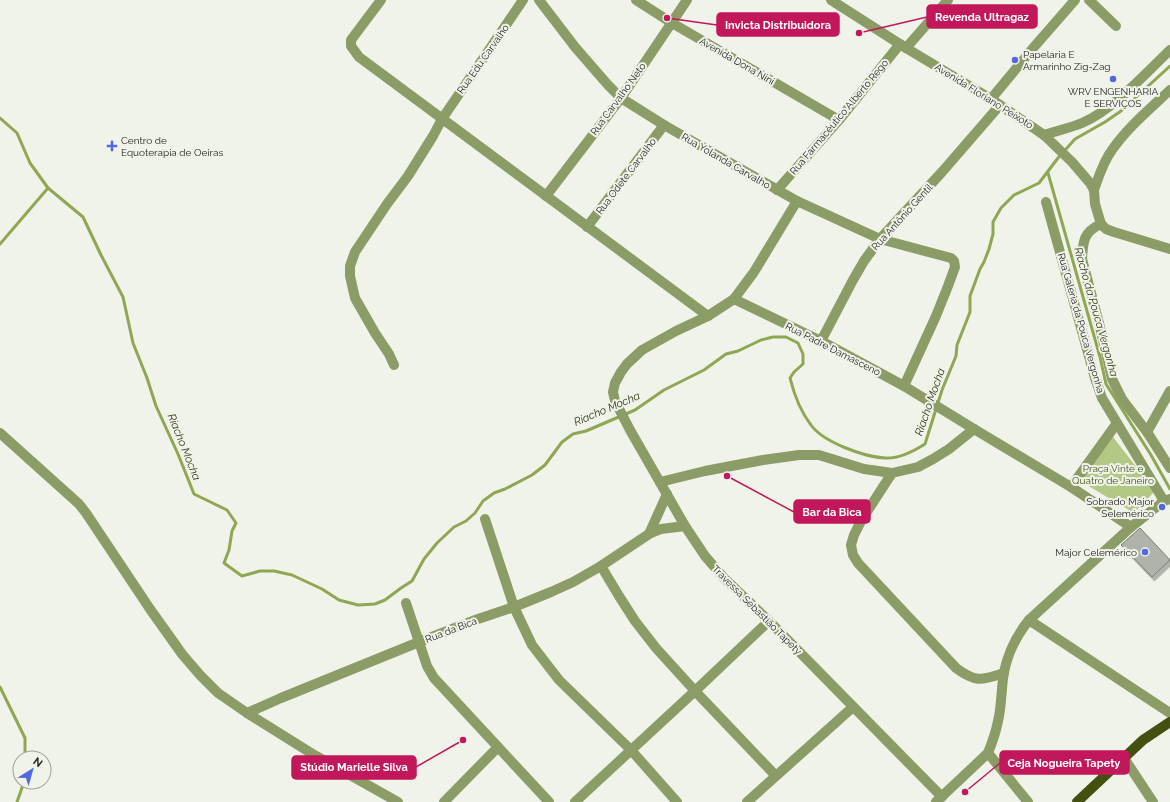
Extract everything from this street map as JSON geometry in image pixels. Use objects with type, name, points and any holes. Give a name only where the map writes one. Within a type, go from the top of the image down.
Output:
[{"type":"main road","points":[[1077,802],[1143,740],[1170,722]]},
{"type":"street","points":[[379,0],[351,40],[351,46],[359,57],[708,316],[734,299],[754,272],[797,201]]},
{"type":"street","name":"Rua Edu Carvalho","points":[[394,364],[355,298],[350,276],[350,266],[355,252],[368,230],[408,176],[433,136],[442,118],[523,0]]},
{"type":"street","name":"Rua Yolanda Carvalho","points":[[539,0],[575,47],[621,98],[797,201],[880,239],[951,258],[954,261],[955,267],[948,286],[904,386]]},
{"type":"street","name":"Avenida Dona Nini","points":[[636,0],[672,23],[839,120]]},
{"type":"street","name":"Rua Carvalho Neto","points":[[546,196],[621,98],[687,0]]},
{"type":"street","name":"Rua Farmacêutico Alberto Rego","points":[[777,190],[903,46],[948,0]]},
{"type":"street","points":[[991,99],[1075,0]]},
{"type":"street","points":[[1089,0],[1116,26]]},
{"type":"street","name":"Avenida Floriano Peixoto","points":[[838,2],[903,46],[991,99],[1044,135],[1086,178],[1094,190],[1095,204],[1101,224]]},
{"type":"street","points":[[1044,135],[1082,123],[1098,114],[1130,88],[1170,50]]},
{"type":"street","points":[[1094,190],[1104,163],[1122,136],[1168,96]]},
{"type":"street","name":"Rua Antônio Gentil","points":[[820,341],[864,261],[880,239],[942,172],[1000,105]]},
{"type":"street","name":"Rua Odete Carvalho","points":[[587,227],[664,124]]},
{"type":"street","name":"Rua Galeria da Pouca Vergonha","points":[[1046,202],[1095,378],[1102,398],[1168,500]]},
{"type":"street","points":[[1101,224],[1106,229],[1114,232],[1170,249]]},
{"type":"street","name":"Rua Galeria da Pouca Vergonha","points":[[1101,224],[1088,232],[1082,248],[1082,259],[1112,379],[1122,399],[1147,432],[1170,468]]},
{"type":"street","name":"Rua Padre Damasceno","points":[[734,299],[820,341],[904,386],[974,429]]},
{"type":"street","name":"Travessa Sebastião Tapety","points":[[708,316],[676,330],[642,350],[627,364],[621,372],[613,392],[620,413],[685,526],[705,556],[724,578],[769,621],[853,707],[939,800]]},
{"type":"street","points":[[1147,432],[1170,391]]},
{"type":"street","points":[[1072,487],[1117,423]]},
{"type":"street","points":[[660,482],[705,471],[799,455],[818,455],[864,469],[892,473],[918,467],[933,459],[949,449],[974,429],[1072,487],[1131,527]]},
{"type":"street","points":[[0,433],[79,504],[182,654],[218,693],[311,753],[398,802]]},
{"type":"street","points":[[892,473],[854,534],[851,545],[853,555],[858,563],[956,668],[967,676],[978,679],[1004,673]]},
{"type":"street","points":[[649,534],[667,494]]},
{"type":"street","points":[[939,800],[988,754],[998,723],[1002,702],[1004,673],[1015,640],[1021,630],[1029,620],[1131,527],[1168,500]]},
{"type":"street","points":[[485,519],[514,607],[532,645],[559,680],[631,750],[677,802]]},
{"type":"street","name":"Rua da Bica","points":[[247,713],[419,642],[514,607],[562,587],[601,566],[649,534],[661,529],[685,526]]},
{"type":"street","points":[[601,566],[635,621],[656,648],[775,776]]},
{"type":"street","points":[[406,603],[427,666],[434,678],[549,802]]},
{"type":"street","points":[[1029,620],[1170,713]]},
{"type":"street","points":[[575,802],[769,621]]},
{"type":"street","points":[[747,802],[853,707]]},
{"type":"street","points":[[444,802],[498,747]]},
{"type":"street","points":[[988,754],[1028,802]]},
{"type":"street","points":[[1124,758],[1153,802]]},
{"type":"green space","name":"Praça Vinte e Quatro de Janeiro","points":[[1113,437],[1155,491],[1134,513],[1080,481]]},
{"type":"building","name":"Major Celemérico","points":[[1140,528],[1170,560],[1152,577],[1121,545]]},
{"type":"waterway","name":"Riacho Mocha","points":[[0,118],[17,133],[30,163],[48,188],[83,217],[123,297],[133,343],[156,406],[194,494],[227,510],[236,523],[232,531],[229,550],[224,563],[242,576],[260,571],[274,571],[292,575],[322,589],[339,600],[358,605],[375,604],[385,600],[412,581],[424,559],[437,543],[454,527],[466,521],[475,513],[483,501],[494,493],[532,475],[545,465],[562,442],[573,434],[586,431],[635,410],[664,390],[704,370],[726,354],[738,351],[761,340],[773,337],[786,337],[798,343],[803,354],[803,364],[790,378],[798,402],[811,425],[834,443],[866,455],[885,458],[900,456],[925,444],[942,390],[956,356],[957,345],[970,312],[970,296],[989,249],[993,234],[993,222],[1001,208],[1014,195],[1039,183],[1075,139],[1121,111],[1170,66]]},
{"type":"waterway","name":"Riacho da Pouca Vergonha","points":[[1048,173],[1100,357],[1106,384],[1151,455],[1170,489]]},
{"type":"waterway","points":[[0,244],[48,188]]},
{"type":"waterway","points":[[0,687],[25,738],[25,750]]},
{"type":"waterway","points":[[17,802],[21,790]]},
{"type":"place","name":"Invicta Distribuidora","points":[[667,18]]},
{"type":"place","name":"Revenda Ultragaz","points":[[859,33]]},
{"type":"place","name":"Papelaria E Armarinho Zig-Zag","points":[[1015,60]]},
{"type":"place","name":"WRV ENGENHARIA E SERVIÇOS","points":[[1113,79]]},
{"type":"place","name":"Centro de Equoterapia de Oeiras","points":[[112,146]]},
{"type":"place","name":"Bar da Bica","points":[[727,476]]},
{"type":"place","name":"Sobrado Major Selemérico","points":[[1162,507]]},
{"type":"place","name":"Major Celemérico","points":[[1145,552]]},
{"type":"place","name":"Stúdio Marielle Silva","points":[[463,740]]},
{"type":"place","name":"Ceja Nogueira Tapety","points":[[965,792]]}]
